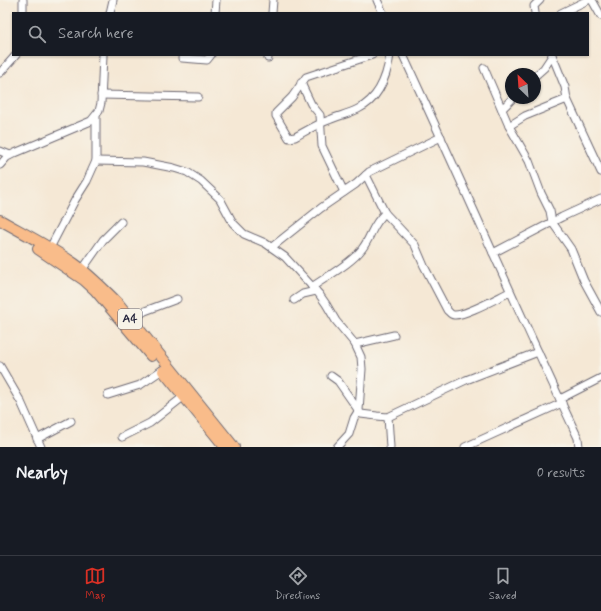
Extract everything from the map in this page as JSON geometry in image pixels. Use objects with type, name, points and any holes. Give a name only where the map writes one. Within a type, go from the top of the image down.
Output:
[{"type":"highway","name":"A4","points":[[0,220],[50,248],[82,270],[118,303],[234,447]]},
{"type":"highway","name":"A4","points":[[0,228],[44,252],[84,280],[95,290],[225,447]]},
{"type":"street","points":[[23,0],[24,12]]},
{"type":"street","points":[[110,12],[113,0]]},
{"type":"street","points":[[215,12],[216,0]]},
{"type":"street","points":[[272,12],[274,0]]},
{"type":"street","points":[[377,0],[383,12]]},
{"type":"street","points":[[535,12],[534,6],[540,0]]},
{"type":"street","points":[[563,12],[588,0]]},
{"type":"street","points":[[592,0],[601,16]]},
{"type":"street","points":[[0,73],[16,56]]},
{"type":"street","points":[[0,164],[10,155],[92,121],[96,116],[101,103],[103,56]]},
{"type":"street","points":[[182,58],[207,60],[210,56]]},
{"type":"street","points":[[369,56],[306,77],[292,98],[278,111],[276,116],[289,138],[295,137],[320,124],[353,111],[370,101],[383,83],[390,56]]},
{"type":"street","points":[[403,56],[578,438],[579,447]]},
{"type":"street","points":[[541,71],[552,56]]},
{"type":"street","points":[[552,56],[565,88],[567,99],[601,172]]},
{"type":"street","points":[[484,68],[509,126],[529,161],[541,193],[550,210],[552,222],[571,249],[584,281],[601,312]]},
{"type":"street","points":[[301,83],[311,104],[320,115],[322,146],[344,192]]},
{"type":"street","points":[[102,95],[198,97]]},
{"type":"street","points":[[509,126],[525,116],[567,99]]},
{"type":"street","points":[[502,109],[507,104]]},
{"type":"street","points":[[50,248],[78,194],[87,181],[96,161],[96,116]]},
{"type":"street","points":[[272,247],[320,208],[373,170],[441,137]]},
{"type":"street","points":[[0,151],[10,155]]},
{"type":"street","points":[[96,161],[143,162],[187,172],[212,190],[220,198],[233,223],[244,234],[272,247],[285,257],[314,289],[354,344],[361,357],[362,369],[359,410],[354,418],[349,434],[337,447]]},
{"type":"street","points":[[366,175],[385,213],[415,245],[427,272],[450,314],[455,315],[464,313],[510,292]]},
{"type":"street","points":[[492,252],[601,199]]},
{"type":"street","points":[[294,300],[314,289],[356,256],[362,249],[375,225],[385,213]]},
{"type":"street","points":[[82,270],[103,240],[121,222]]},
{"type":"street","points":[[131,320],[145,311],[176,299]]},
{"type":"street","points":[[354,344],[394,335]]},
{"type":"street","points":[[331,376],[338,381],[362,414],[388,416],[466,380],[538,352]]},
{"type":"street","points":[[0,366],[20,402],[41,447]]},
{"type":"street","points":[[108,395],[140,385],[162,370]]},
{"type":"street","points":[[465,447],[561,401],[601,378]]},
{"type":"street","points":[[122,437],[150,423],[183,397]]},
{"type":"street","points":[[388,416],[390,447]]},
{"type":"street","points":[[37,439],[71,421]]}]
